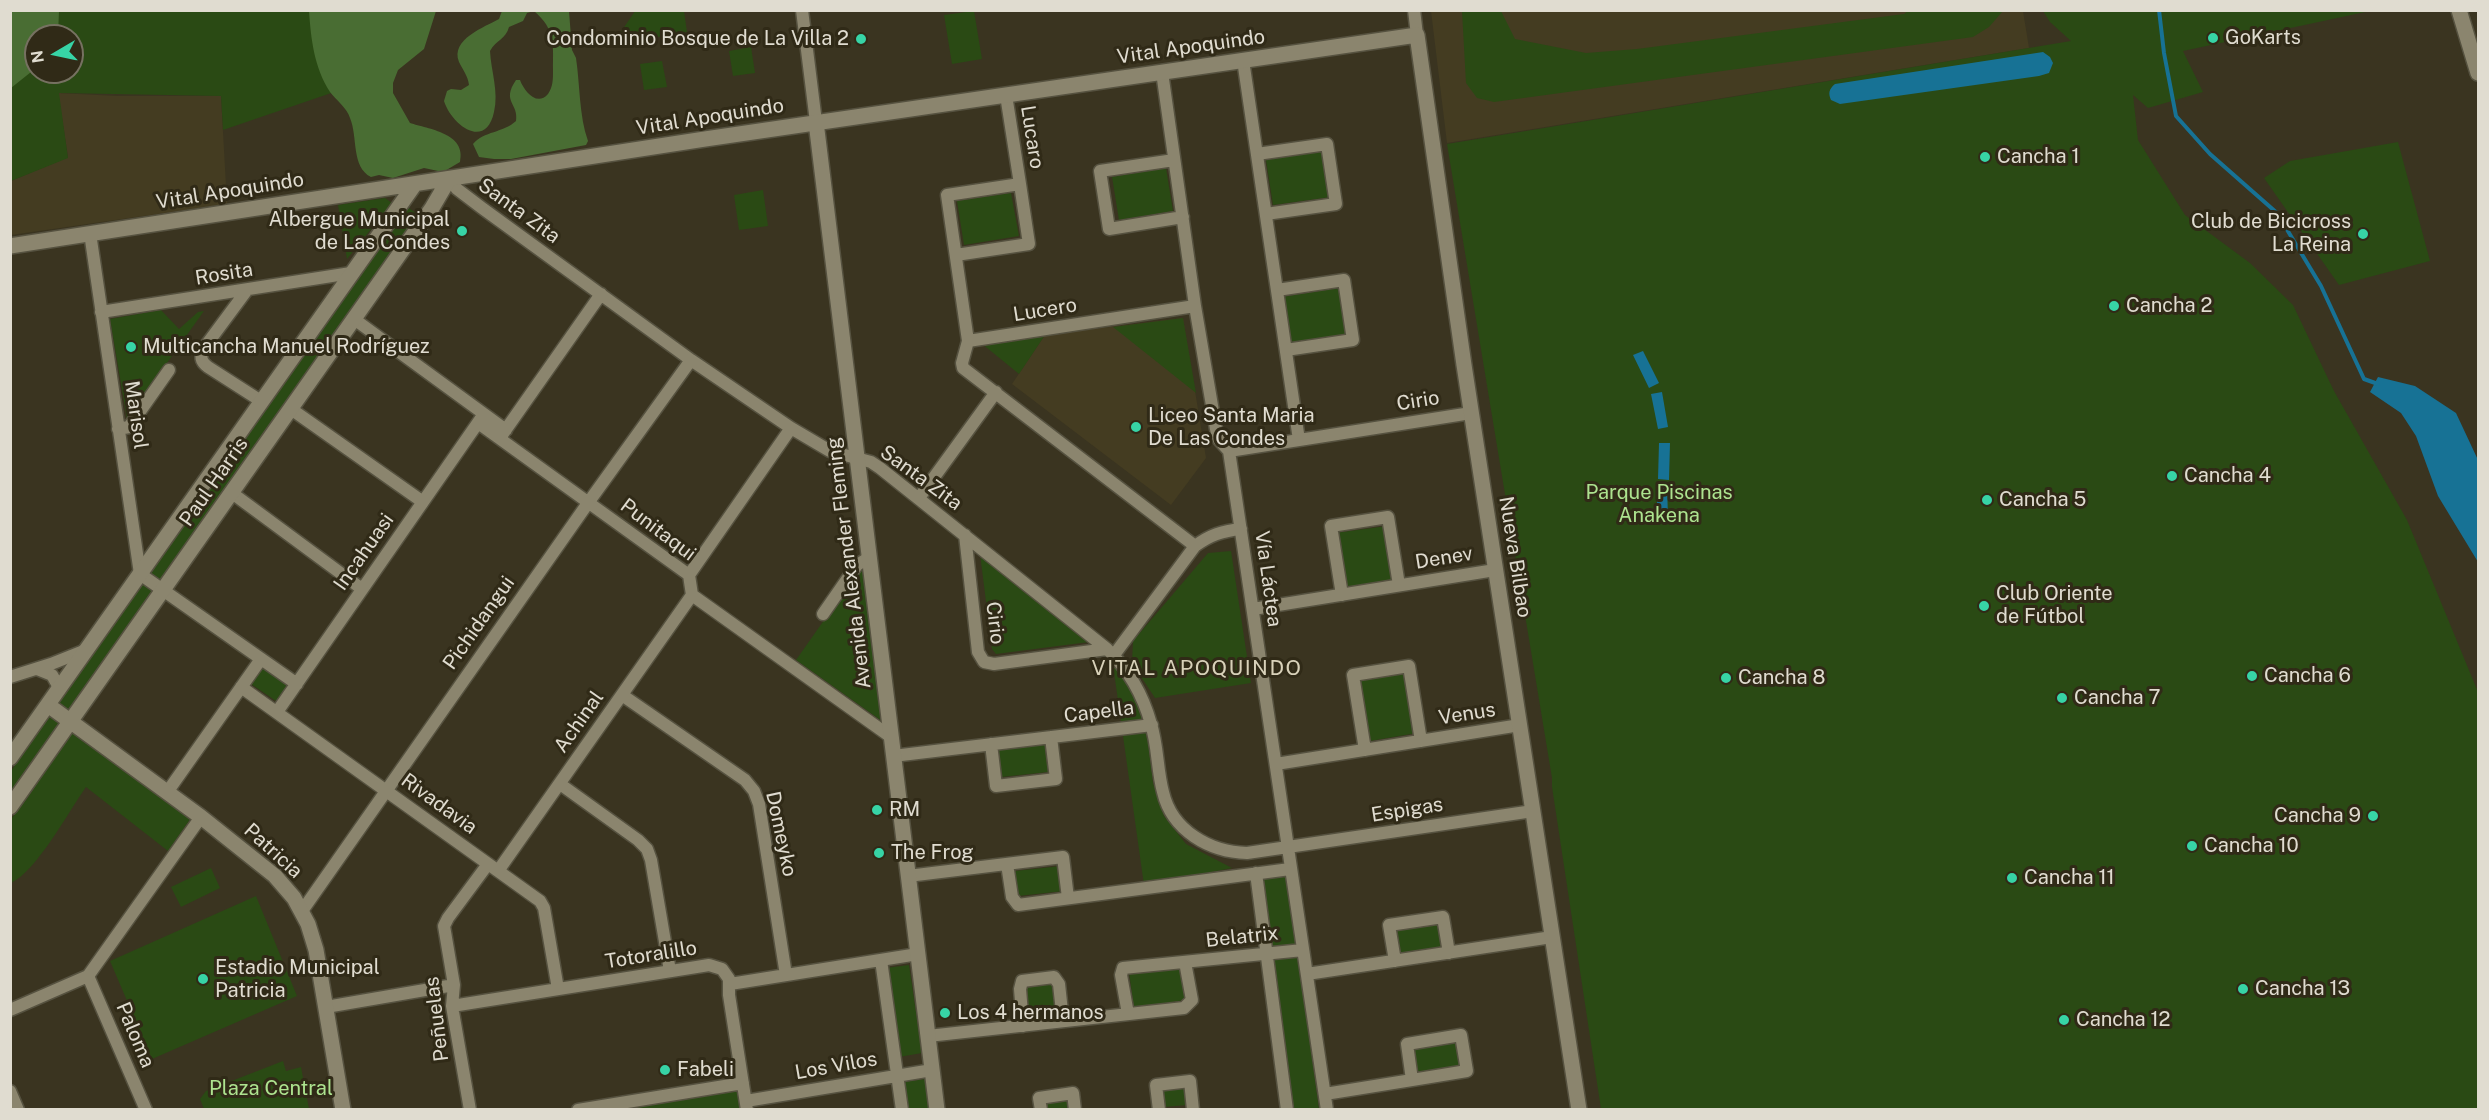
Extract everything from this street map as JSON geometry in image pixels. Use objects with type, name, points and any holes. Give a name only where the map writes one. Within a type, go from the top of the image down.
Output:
[{"type":"street","name":"Avenida Alexander Fleming","points":[[802,10],[937,1110]]},
{"type":"street","name":"Nueva Bilbao","points":[[1414,10],[1471,413],[1579,1110]]},
{"type":"street","points":[[2459,10],[2478,73]]},
{"type":"street","name":"Vital Apoquindo","points":[[10,246],[816,122],[1418,35]]},
{"type":"street","points":[[1243,60],[1299,440]]},
{"type":"street","name":"Vía Láctea","points":[[1162,72],[1195,306],[1216,429],[1219,440],[1229,451],[1327,1110]]},
{"type":"street","name":"Lucaro","points":[[956,255],[1029,244],[1006,95]]},
{"type":"street","points":[[1257,154],[1327,144],[1335,204],[1266,214]]},
{"type":"street","points":[[1174,160],[1100,171],[1109,229],[1183,217]]},
{"type":"street","name":"Santa Zita","points":[[449,179],[465,195],[692,360],[791,428],[830,451],[871,462],[1110,652],[1139,693],[1152,725],[1163,793],[1172,813],[1186,831],[1205,844],[1226,851],[1247,853],[1288,848]]},
{"type":"street","name":"Paul Harris","points":[[10,807],[432,208],[449,179]]},
{"type":"street","name":"Paul Harris","points":[[10,758],[415,184]]},
{"type":"street","name":"Lucaro","points":[[969,341],[947,195],[1020,184]]},
{"type":"street","name":"Marisol","points":[[90,234],[140,574]]},
{"type":"street","name":"Rosita","points":[[102,312],[351,273]]},
{"type":"street","points":[[1277,290],[1344,280],[1353,340],[1286,350]]},
{"type":"street","points":[[247,290],[204,348],[201,360],[208,367],[261,401]]},
{"type":"street","points":[[503,434],[601,294]]},
{"type":"street","name":"Lucero","points":[[969,341],[1195,306]]},
{"type":"street","name":"Punitaqui","points":[[354,319],[588,503],[689,575],[692,596]]},
{"type":"street","points":[[969,341],[962,363],[963,368],[1196,546]]},
{"type":"street","name":"Pichidangui","points":[[302,911],[588,503],[692,360]]},
{"type":"street","points":[[118,429],[129,427],[169,370]]},
{"type":"street","points":[[919,498],[996,392]]},
{"type":"street","points":[[291,409],[423,502]]},
{"type":"street","name":"Cirio","points":[[1229,451],[1471,413]]},
{"type":"street","name":"Incahuasi","points":[[277,712],[481,418]]},
{"type":"street","points":[[689,575],[791,428]]},
{"type":"street","points":[[232,494],[362,589]]},
{"type":"street","name":"Denev","points":[[1342,595],[1330,526],[1388,517],[1399,585]]},
{"type":"street","points":[[1110,652],[1196,546],[1209,536],[1241,529]]},
{"type":"street","name":"Cirio","points":[[965,535],[978,652],[984,662],[994,664],[1110,652]]},
{"type":"street","points":[[823,614],[857,565],[870,557]]},
{"type":"street","name":"Denev","points":[[1253,609],[1495,570]]},
{"type":"street","points":[[140,574],[297,684]]},
{"type":"street","points":[[692,596],[891,737]]},
{"type":"street","name":"Achinal","points":[[445,923],[560,784],[692,596]]},
{"type":"street","points":[[10,677],[88,649]]},
{"type":"street","points":[[168,791],[261,659]]},
{"type":"street","name":"Venus","points":[[1365,750],[1353,675],[1409,666],[1421,741]]},
{"type":"street","points":[[37,669],[52,675],[60,689]]},
{"type":"street","name":"Rivadavia","points":[[241,687],[493,867],[543,906],[558,989]]},
{"type":"street","name":"Domeyko","points":[[622,695],[745,780],[754,791],[759,804],[786,975]]},
{"type":"street","name":"Patricia","points":[[48,705],[168,791],[275,876],[302,911],[316,950],[343,1110]]},
{"type":"street","name":"Capella","points":[[893,756],[1152,725]]},
{"type":"street","name":"Venus","points":[[1276,765],[1520,725]]},
{"type":"street","name":"Capella","points":[[991,744],[996,786],[1056,779],[1051,737]]},
{"type":"street","points":[[560,784],[638,840],[646,849],[651,860],[670,971]]},
{"type":"street","name":"Espigas","points":[[1288,848],[1533,811]]},
{"type":"street","points":[[10,1010],[88,976],[201,817]]},
{"type":"street","points":[[908,876],[1063,857],[1068,898]]},
{"type":"street","points":[[1007,864],[1012,897],[1018,905],[1290,869]]},
{"type":"street","points":[[1257,873],[1287,1110]]},
{"type":"street","points":[[1395,961],[1389,925],[1443,917],[1449,953]]},
{"type":"street","name":"Peñuelas","points":[[445,923],[454,986],[452,1006],[470,1110]]},
{"type":"street","points":[[1307,974],[1552,937]]},
{"type":"street","name":"Belatrix","points":[[1128,1014],[1121,975],[1123,968],[1303,950]]},
{"type":"street","points":[[747,1105],[729,995],[730,984],[918,954]]},
{"type":"street","points":[[881,960],[902,1110]]},
{"type":"street","name":"Belatrix","points":[[928,1036],[1184,1008],[1192,1000],[1185,962]]},
{"type":"street","name":"Totoralillo","points":[[452,1006],[713,965],[726,974],[730,984]]},
{"type":"street","name":"Paloma","points":[[88,976],[146,1110]]},
{"type":"street","points":[[1023,1026],[1020,989],[1022,981],[1054,976],[1059,984],[1063,1021]]},
{"type":"street","points":[[326,1007],[454,986]]},
{"type":"street","points":[[1324,1094],[1412,1080],[1467,1071],[1461,1035],[1407,1044],[1412,1080]]},
{"type":"street","name":"Los Vilos","points":[[747,1105],[932,1070]]},
{"type":"street","points":[[1159,1110],[1156,1085],[1190,1081],[1193,1110]]},
{"type":"street","points":[[578,1110],[743,1083]]},
{"type":"street","points":[[10,1091],[18,1110]]},
{"type":"street","points":[[1041,1110],[1039,1098],[1073,1093],[1076,1110]]},
{"type":"shaded area","points":[[1431,11],[2023,11],[2029,48],[1447,143]]},
{"type":"shaded area","points":[[58,93],[118,96],[221,96],[227,204],[11,235],[11,181],[68,157]]},
{"type":"shaded area","name":"Liceo Santa Maria De Las Condes","points":[[1183,318],[1206,458],[1171,505],[1012,384],[1045,335]]},
{"type":"green space","points":[[11,10],[59,11],[58,24],[24,24],[24,78],[11,88]]},
{"type":"green space","points":[[11,11],[331,11],[343,89],[223,130],[221,96],[59,93],[68,158],[11,181]]},
{"type":"green space","points":[[309,11],[436,11],[424,49],[398,70],[393,83],[393,93],[410,123],[436,130],[452,138],[461,152],[460,162],[443,172],[424,168],[393,178],[379,175],[371,177],[365,172],[358,159],[349,114],[330,92],[320,73],[312,42]]},
{"type":"green space","points":[[502,11],[534,11],[527,13],[523,21],[509,27],[506,34],[490,51],[495,89],[494,112],[490,123],[484,130],[477,132],[469,130],[454,119],[444,101],[447,91],[461,90],[469,85],[459,62],[459,47],[470,35],[499,19]]},
{"type":"green space","points":[[534,11],[569,11],[572,50],[576,58],[581,111],[588,141],[586,145],[511,159],[479,157],[473,144],[477,140],[516,121],[510,93],[516,80],[520,80],[528,93],[535,98],[544,98],[551,89],[552,38],[546,25]]},
{"type":"green space","points":[[635,11],[684,11],[687,32],[612,45]]},
{"type":"green space","points":[[974,11],[982,59],[952,64],[944,15]]},
{"type":"green space","points":[[1462,11],[1501,11],[1515,39],[1586,53],[1637,49],[1904,14],[1908,11],[2003,11],[1989,27],[1973,37],[1494,102],[1477,98],[1466,83]]},
{"type":"green space","name":"Club Oriente de Fútbol","points":[[2043,11],[2370,11],[2183,51],[2203,92],[2148,108],[2133,95],[2138,140],[2185,215],[2250,263],[2293,305],[2334,391],[2407,520],[2478,692],[2478,1109],[1601,1109],[1552,778],[1447,144],[2071,41],[2050,22]]},
{"type":"green space","points":[[751,47],[755,73],[733,76],[729,51]]},
{"type":"green space","points":[[662,61],[667,87],[644,90],[640,64]]},
{"type":"green space","name":"Club de Bicicross La Reina","points":[[2398,142],[2430,261],[2339,285],[2264,178],[2290,161]]},
{"type":"green space","points":[[1324,151],[1331,197],[1273,205],[1266,160]]},
{"type":"green space","points":[[1166,168],[1173,211],[1119,220],[1112,177]]},
{"type":"green space","points":[[763,190],[768,226],[739,230],[734,195]]},
{"type":"green space","points":[[1011,193],[1019,236],[964,245],[957,201]]},
{"type":"green space","points":[[385,198],[392,203],[347,259],[338,205]]},
{"type":"green space","points":[[406,206],[420,216],[11,793],[11,771]]},
{"type":"green space","points":[[1339,288],[1346,334],[1290,343],[1282,297]]},
{"type":"green space","points":[[161,310],[179,329],[198,312],[204,311],[127,419],[110,319]]},
{"type":"green space","points":[[1183,318],[1196,393],[1113,327]]},
{"type":"green space","points":[[1045,335],[1019,374],[981,343]]},
{"type":"green space","points":[[1387,526],[1395,584],[1344,592],[1335,533]]},
{"type":"green space","points":[[1231,551],[1251,683],[1155,698],[1132,663],[1133,641],[1208,553]]},
{"type":"green space","points":[[980,554],[1089,642],[996,654],[992,649]]},
{"type":"green space","points":[[867,559],[886,724],[796,660]]},
{"type":"green space","points":[[1112,658],[1128,680],[1138,706],[1148,742],[1153,783],[1164,816],[1186,844],[1232,868],[1144,885]]},
{"type":"green space","points":[[261,664],[289,684],[276,701],[248,682]]},
{"type":"green space","points":[[1406,673],[1417,733],[1370,741],[1359,681]]},
{"type":"green space","points":[[72,732],[191,818],[168,851],[86,787],[52,840],[31,867],[11,883],[11,819]]},
{"type":"green space","points":[[1044,740],[1048,772],[1001,777],[998,745]]},
{"type":"green space","points":[[1061,866],[1064,891],[1018,896],[1015,871]]},
{"type":"green space","points":[[211,868],[220,888],[181,907],[171,887]]},
{"type":"green space","points":[[1287,875],[1319,1109],[1290,1109],[1261,880]]},
{"type":"green space","name":"Estadio Municipal Patricia","points":[[256,896],[297,996],[152,1059],[110,961]]},
{"type":"green space","points":[[1439,923],[1443,948],[1399,955],[1395,930]]},
{"type":"green space","points":[[909,965],[922,1053],[899,1057],[886,968]]},
{"type":"green space","points":[[1179,965],[1185,1000],[1134,1008],[1129,972]]},
{"type":"green space","points":[[1052,984],[1056,1018],[1027,1021],[1023,987]]},
{"type":"green space","points":[[1457,1042],[1461,1067],[1417,1074],[1413,1049]]},
{"type":"green space","name":"Plaza Central","points":[[283,1061],[286,1071],[301,1067],[309,1109],[204,1109],[200,1099],[206,1091]]},
{"type":"green space","points":[[926,1079],[931,1109],[907,1109],[903,1082]]},
{"type":"green space","points":[[1184,1086],[1187,1105],[1164,1107],[1161,1089]]},
{"type":"green space","points":[[739,1090],[744,1110],[608,1110]]},
{"type":"green space","points":[[1068,1100],[1069,1109],[1046,1109],[1045,1103]]},
{"type":"water","points":[[2043,52],[2050,57],[2053,63],[2049,73],[2039,76],[1840,104],[1831,100],[1830,89],[1835,84]]},
{"type":"water","points":[[1643,351],[1659,383],[1649,388],[1633,355]]},
{"type":"water","points":[[2378,377],[2415,386],[2456,413],[2478,460],[2478,562],[2438,496],[2416,436],[2401,413],[2370,392]]},
{"type":"water","points":[[1662,392],[1668,427],[1658,429],[1651,394]]},
{"type":"water","points":[[1659,443],[1670,443],[1669,480],[1658,479]]},
{"type":"water","points":[[1667,483],[1668,519],[1658,520],[1656,484]]},
{"type":"waterway","points":[[2159,10],[2164,53],[2176,116],[2210,154],[2277,213],[2321,286],[2364,379],[2378,384]]},
{"type":"place","name":"GoKarts","points":[[2213,38]]},
{"type":"place","name":"Condominio Bosque de La Villa 2","points":[[861,39]]},
{"type":"place","name":"Cancha 1","points":[[1985,157]]},
{"type":"place","name":"Albergue Municipal de Las Condes","points":[[462,231]]},
{"type":"place","name":"Club de Bicicross La Reina","points":[[2363,234]]},
{"type":"place","name":"Cancha 2","points":[[2114,306]]},
{"type":"place","name":"Multicancha Manuel Rodríguez","points":[[131,347]]},
{"type":"place","name":"Liceo Santa Maria De Las Condes","points":[[1136,427]]},
{"type":"place","name":"Cancha 4","points":[[2172,476]]},
{"type":"place","name":"Cancha 5","points":[[1987,500]]},
{"type":"place","name":"Club Oriente de Fútbol","points":[[1984,606]]},
{"type":"place","name":"Cancha 6","points":[[2252,676]]},
{"type":"place","name":"Cancha 8","points":[[1726,678]]},
{"type":"place","name":"Cancha 7","points":[[2062,698]]},
{"type":"place","name":"RM","points":[[877,810]]},
{"type":"place","name":"Cancha 9","points":[[2373,816]]},
{"type":"place","name":"Cancha 10","points":[[2192,846]]},
{"type":"place","name":"The Frog","points":[[879,853]]},
{"type":"place","name":"Cancha 11","points":[[2012,878]]},
{"type":"place","name":"Estadio Municipal Patricia","points":[[203,979]]},
{"type":"place","name":"Cancha 13","points":[[2243,989]]},
{"type":"place","name":"Los 4 hermanos","points":[[945,1013]]},
{"type":"place","name":"Cancha 12","points":[[2064,1020]]},
{"type":"place","name":"Fabeli","points":[[665,1070]]},
{"type":"district","name":"VITAL APOQUINDO","points":[[1197,669]]},
{"type":"park label","name":"Parque Piscinas Anakena","points":[[1659,504]]}]
